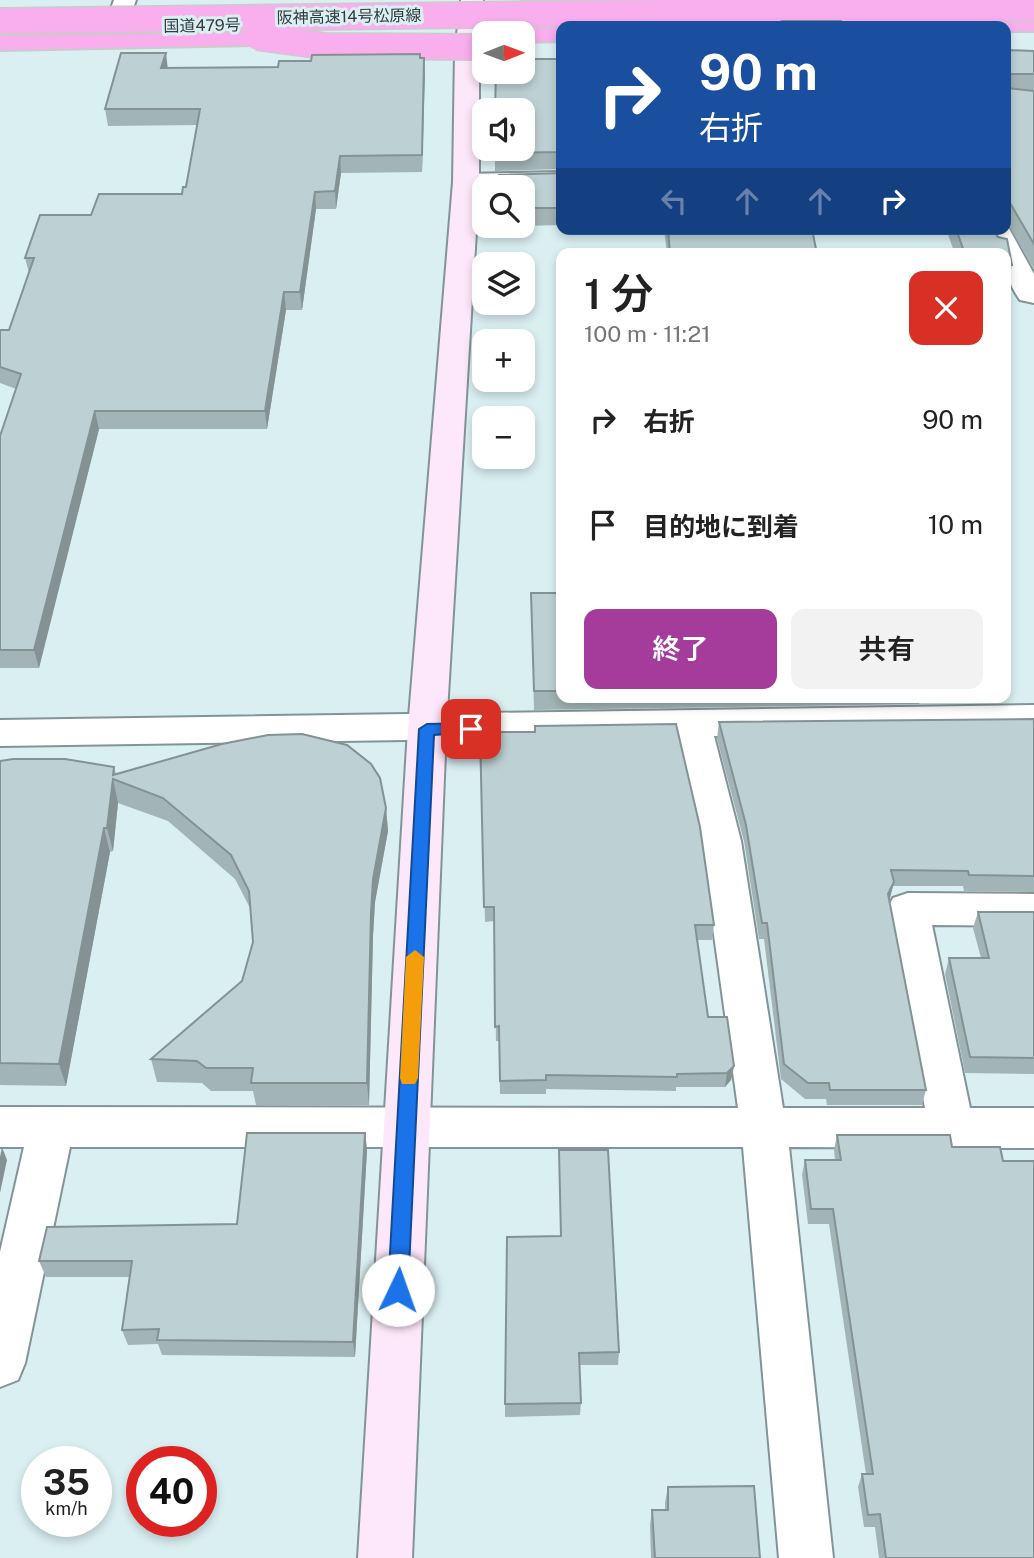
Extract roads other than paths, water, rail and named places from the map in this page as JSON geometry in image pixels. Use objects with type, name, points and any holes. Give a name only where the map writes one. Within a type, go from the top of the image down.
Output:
[{"type":"highway","points":[[511,21],[612,0]]},
{"type":"highway","points":[[503,21],[574,2],[633,0]]},
{"type":"highway","name":"阪神高速14号松原線","points":[[687,21],[1034,8]]},
{"type":"highway","points":[[157,33],[349,9],[472,29]]},
{"type":"highway","points":[[772,21],[1034,14]]},
{"type":"highway","name":"国道479号","points":[[0,23],[117,26],[157,33]]},
{"type":"highway","name":"阪神高速14号松原線","points":[[0,23],[472,29]]},
{"type":"highway","points":[[1011,25],[1034,25]]},
{"type":"highway","points":[[1011,27],[1034,25]]},
{"type":"highway","name":"阪神高速14号松原線","points":[[536,27],[556,26]]},
{"type":"highway","points":[[536,27],[556,27]]},
{"type":"highway","points":[[157,33],[472,29]]},
{"type":"highway","points":[[240,34],[324,46],[472,29]]},
{"type":"highway","points":[[536,34],[556,32]]},
{"type":"highway","name":"阪神高速14号松原線","points":[[0,38],[556,32]]},
{"type":"highway","name":"国道479号","points":[[0,43],[157,33]]},
{"type":"highway","points":[[1011,44],[1034,44]]},
{"type":"highway","points":[[536,50],[556,50]]},
{"type":"street","points":[[117,26],[125,0]]},
{"type":"street","points":[[385,1558],[427,729],[466,181],[472,51]]},
{"type":"street","points":[[466,181],[556,180]]},
{"type":"street","points":[[1011,257],[1030,294],[1034,294]]},
{"type":"street","points":[[0,733],[427,729],[692,722],[1034,718]]},
{"type":"street","points":[[692,722],[721,841],[764,1129],[806,1558]]},
{"type":"street","points":[[951,1128],[908,909],[1034,909]]},
{"type":"street","points":[[0,1127],[406,1130],[1034,1128]]},
{"type":"street","points":[[0,1363],[51,1127]]}]
